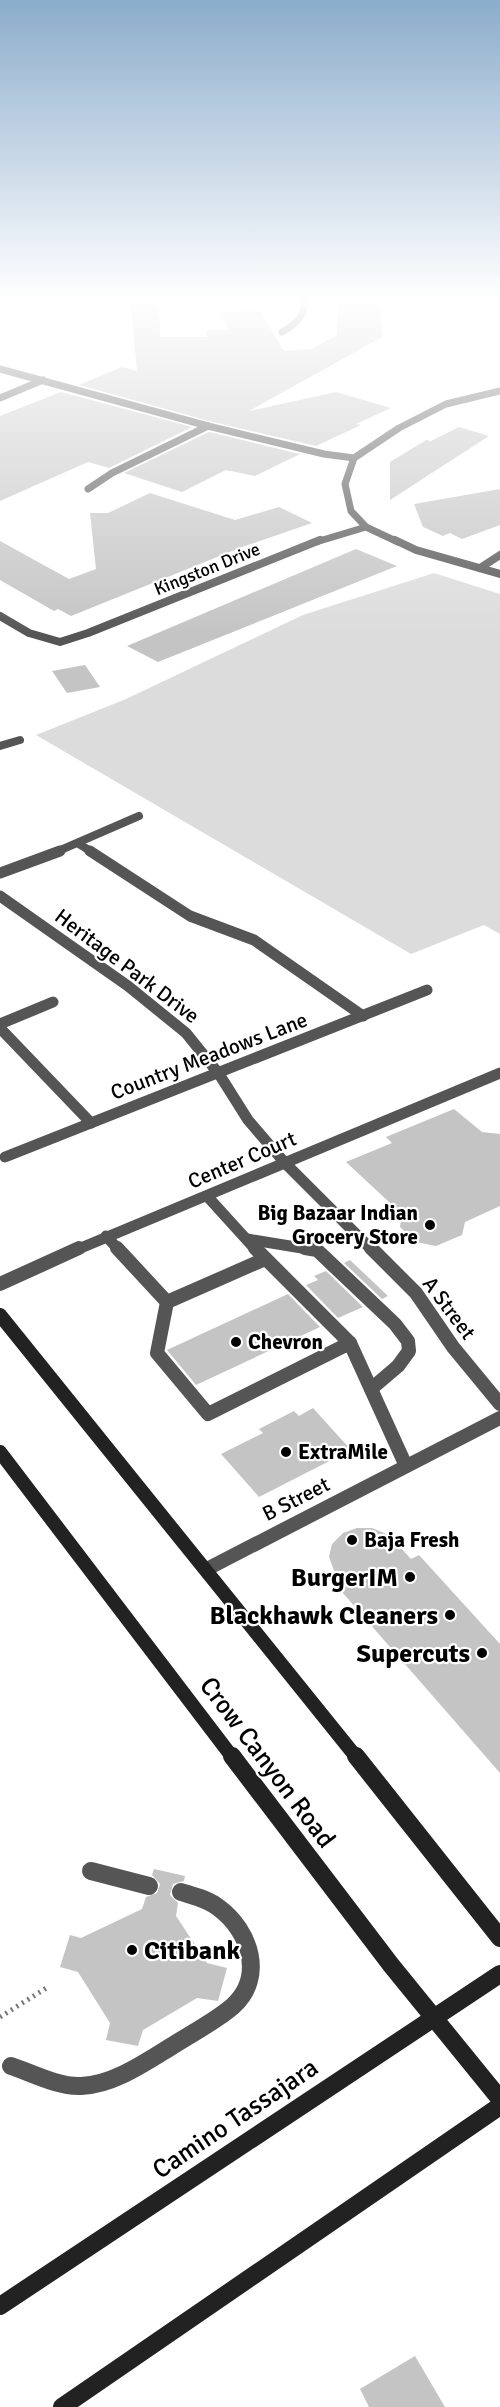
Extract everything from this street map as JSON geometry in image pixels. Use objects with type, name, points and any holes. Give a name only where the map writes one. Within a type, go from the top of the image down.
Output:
[{"type":"main road","points":[[0,1316],[207,1569],[500,1938]]},
{"type":"main road","name":"Crow Canyon Road","points":[[0,1452],[433,2018],[500,2099]]},
{"type":"main road","name":"Camino Tassajara","points":[[0,2306],[500,1974]]},
{"type":"main road","points":[[62,2407],[500,2106]]},
{"type":"street","points":[[152,410],[324,454],[354,458]]},
{"type":"street","points":[[434,410],[399,428],[354,458],[345,484],[351,511],[366,527],[416,550],[500,574]]},
{"type":"street","points":[[88,489],[112,473],[208,426]]},
{"type":"street","name":"Kingston Drive","points":[[0,616],[29,633],[60,642],[88,633],[326,538],[366,527]]},
{"type":"street","points":[[480,568],[500,555]]},
{"type":"street","points":[[0,746],[20,740]]},
{"type":"street","points":[[0,873],[79,844],[139,816]]},
{"type":"street","points":[[79,844],[190,916],[254,940],[363,1016]]},
{"type":"street","name":"Heritage Park Drive","points":[[0,896],[128,986],[186,1033],[219,1074],[248,1120],[285,1163]]},
{"type":"street","name":"Country Meadows Lane","points":[[5,1156],[219,1074],[427,990]]},
{"type":"street","points":[[52,1002],[0,1026],[90,1123]]},
{"type":"street","name":"Center Court","points":[[0,1284],[106,1236],[500,1073]]},
{"type":"street","name":"A Street","points":[[285,1163],[416,1293],[453,1347],[500,1404]]},
{"type":"street","points":[[207,1196],[350,1343],[406,1466]]},
{"type":"street","points":[[106,1236],[167,1302]]},
{"type":"street","points":[[247,1239],[317,1250],[395,1324],[408,1341],[409,1351],[398,1366],[371,1389]]},
{"type":"street","points":[[167,1302],[266,1259]]},
{"type":"street","points":[[167,1302],[157,1353],[208,1414],[350,1343]]},
{"type":"street","name":"B Street","points":[[207,1569],[500,1418]]},
{"type":"street","points":[[91,1871],[149,1886]]},
{"type":"street","points":[[11,2066],[80,2086],[100,2082],[124,2073],[233,2006],[245,1994],[252,1978],[252,1958],[245,1941],[227,1914],[215,1905],[181,1892]]},
{"type":"path","points":[[0,2017],[48,1987]]},
{"type":"shaded area","points":[[434,573],[500,594],[500,934],[484,925],[411,954],[36,735],[126,699],[303,615]]},
{"type":"building","points":[[14,410],[130,410],[192,427],[109,468],[88,462],[0,501],[0,416]]},
{"type":"building","points":[[170,410],[386,410],[316,446]]},
{"type":"building","points":[[459,427],[489,436],[390,500],[390,462],[426,440],[431,441]]},
{"type":"building","points":[[209,432],[300,454],[255,476],[226,470],[182,492],[124,473]]},
{"type":"building","points":[[500,489],[500,525],[462,539],[450,533],[443,536],[423,527],[414,504]]},
{"type":"building","points":[[150,493],[235,520],[279,507],[312,523],[242,547],[71,616],[58,609],[54,611],[0,580],[0,541],[69,579],[96,569],[90,513],[108,513]]},
{"type":"building","points":[[356,549],[397,566],[158,662],[127,646]]},
{"type":"building","points":[[85,665],[100,687],[67,693],[52,671]]},
{"type":"building","points":[[454,1109],[482,1132],[500,1134],[500,1206],[465,1222],[462,1235],[436,1246],[416,1242],[400,1227],[402,1214],[346,1162],[392,1143],[386,1137]]},
{"type":"building","points":[[350,1260],[388,1296],[382,1299],[344,1263]]},
{"type":"building","points":[[326,1271],[363,1307],[338,1318],[306,1285],[318,1280],[314,1276]]},
{"type":"building","name":"Chevron","points":[[288,1294],[320,1327],[196,1385],[167,1350]]},
{"type":"building","name":"ExtraMile","points":[[313,1408],[351,1450],[259,1497],[221,1454],[263,1433],[259,1429],[294,1411],[299,1416]]},
{"type":"building","points":[[357,1528],[372,1528],[389,1535],[411,1559],[419,1555],[500,1644],[500,1773],[342,1592],[329,1557],[332,1544],[343,1533]]},
{"type":"building","name":"Citibank","points":[[154,1869],[185,1876],[184,1881],[173,1884],[170,1895],[178,1903],[176,1916],[207,1963],[227,1968],[218,2001],[197,1998],[143,2030],[138,2046],[106,2040],[110,2023],[78,1972],[60,1967],[70,1935],[81,1938],[142,1909],[146,1897],[157,1893],[160,1884],[152,1875]]},
{"type":"building","points":[[415,2356],[445,2407],[369,2407],[360,2389]]},
{"type":"place","name":"Big Bazaar Indian Grocery Store","points":[[430,1225]]},
{"type":"place","name":"Chevron","points":[[236,1342]]},
{"type":"place","name":"ExtraMile","points":[[286,1452]]},
{"type":"place","name":"Baja Fresh","points":[[352,1540]]},
{"type":"place","name":"BurgerIM","points":[[410,1577]]},
{"type":"place","name":"Blackhawk Cleaners","points":[[450,1615]]},
{"type":"place","name":"Supercuts","points":[[482,1653]]},
{"type":"place","name":"Citibank","points":[[132,1950]]}]
